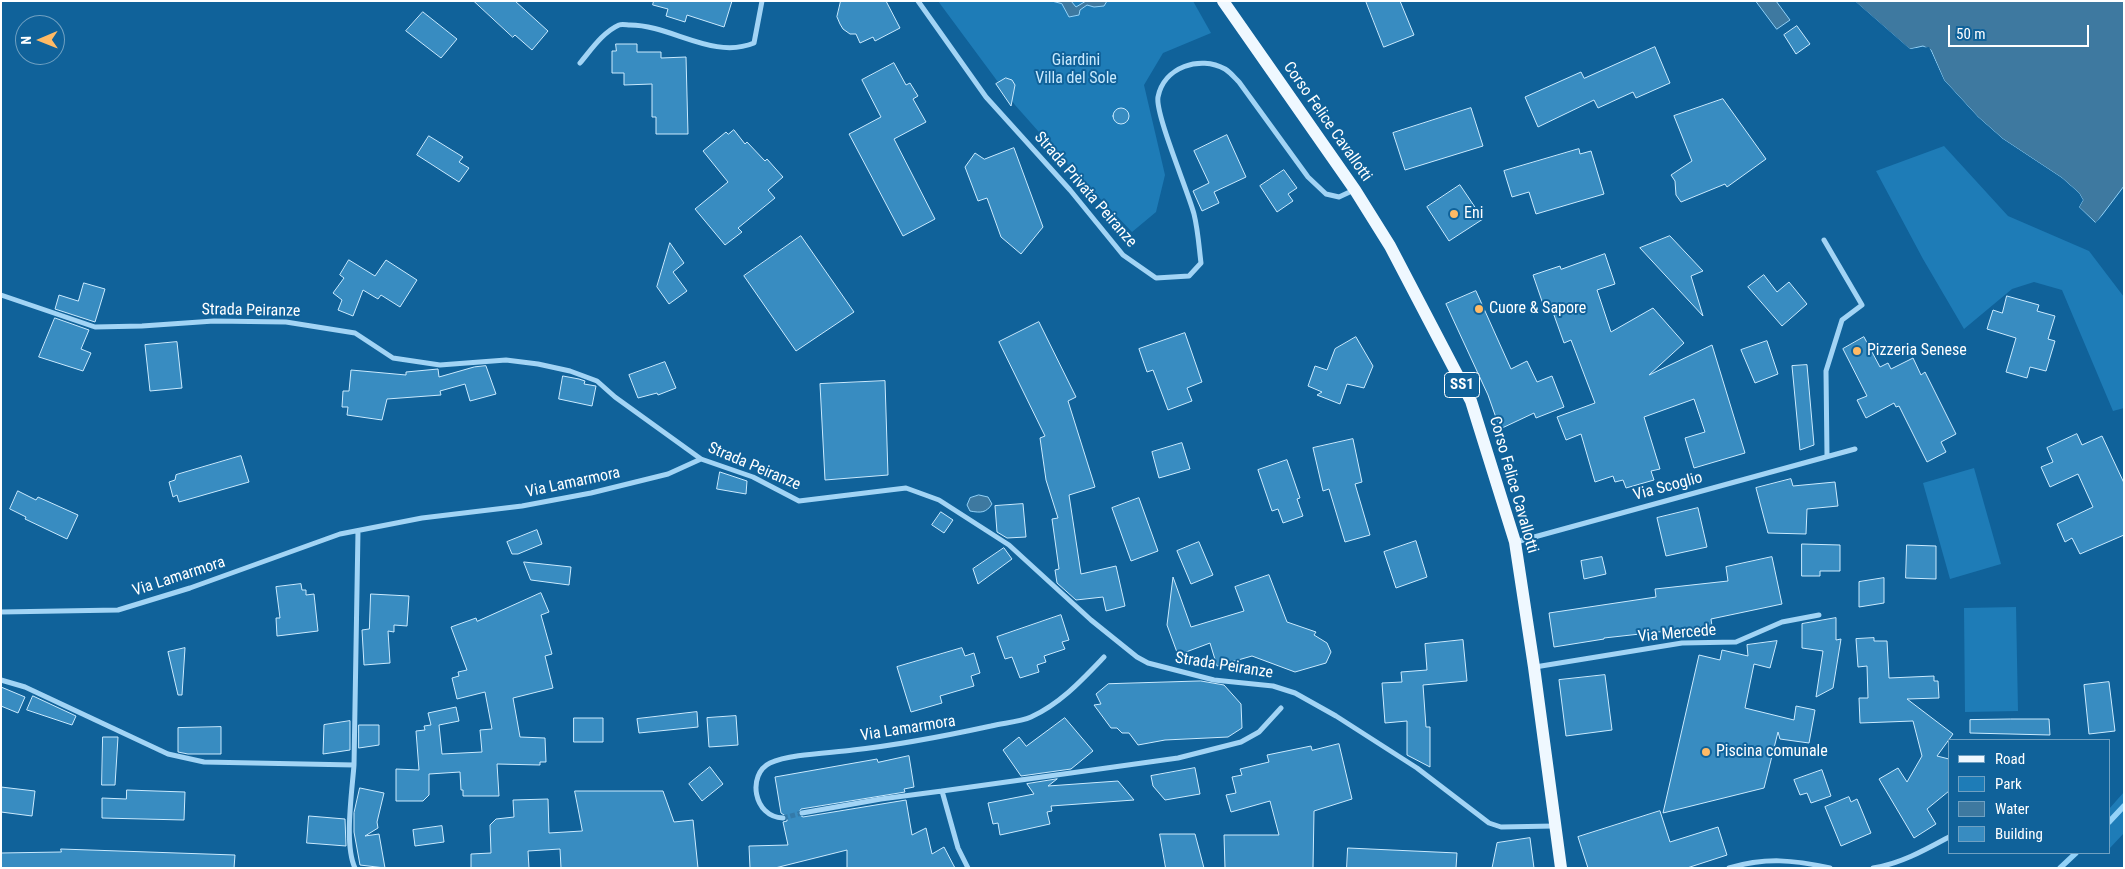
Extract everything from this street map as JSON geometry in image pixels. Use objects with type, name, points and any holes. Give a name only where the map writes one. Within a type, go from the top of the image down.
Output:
[{"type":"main road","name":"Corso Felice Cavallotti","points":[[1223,1],[1355,190],[1390,246],[1471,401],[1515,542],[1561,868]]},
{"type":"street","points":[[580,63],[600,39],[619,24],[638,25],[698,42],[729,48],[743,47],[754,43],[762,1]]},
{"type":"street","name":"Strada Privata Peiranze","points":[[918,1],[986,97],[1070,190],[1123,255],[1156,278],[1189,276],[1201,263],[1195,215],[1162,119],[1158,98],[1165,83],[1175,72],[1192,63],[1211,63],[1227,70],[1239,82],[1308,177],[1326,194],[1339,197],[1355,190]]},
{"type":"street","points":[[1824,240],[1862,305],[1842,320],[1826,371],[1827,456]]},
{"type":"street","name":"Strada Peiranze","points":[[1,295],[95,327],[214,321],[286,322],[355,333],[392,358],[440,365],[506,360],[570,372],[596,380],[615,397],[702,459],[753,477],[799,501],[906,488],[939,500],[1009,545],[1091,620],[1148,664],[1214,680],[1272,686],[1289,691],[1336,716],[1417,768],[1489,823],[1506,828],[1555,826]]},
{"type":"street","name":"Via Scoglio","points":[[1515,542],[1855,449]]},
{"type":"street","name":"Via Lamarmora","points":[[1,612],[118,610],[190,588],[340,534],[422,518],[522,506],[591,493],[668,474],[702,459]]},
{"type":"street","points":[[355,868],[351,860],[350,843],[354,765],[358,530]]},
{"type":"street","name":"Via Mercede","points":[[1534,667],[1682,643],[1736,642],[1782,622],[1819,615]]},
{"type":"street","name":"Via Lamarmora","points":[[783,818],[774,818],[766,814],[760,806],[757,795],[759,774],[769,763],[783,759],[868,749],[960,733],[1030,718],[1073,690],[1104,657]]},
{"type":"street","points":[[1,680],[25,687],[168,754],[204,762],[354,765]]},
{"type":"street","points":[[802,813],[881,799],[1178,758],[1241,742],[1259,732],[1281,708]]},
{"type":"street","points":[[942,792],[958,848],[968,868]]},
{"type":"street","points":[[1873,868],[1889,865],[1930,847],[1948,837]]},
{"type":"street","points":[[1729,868],[1778,859],[1830,868]]},
{"type":"green space","name":"Giardini Villa del Sole","points":[[938,1],[1193,1],[1211,33],[1163,53],[1144,85],[1165,175],[1156,212],[1132,232],[1070,167],[1015,105]]},
{"type":"green space","points":[[1944,146],[2008,216],[2089,251],[2124,297],[2124,408],[2113,411],[2062,290],[2034,282],[2012,289],[1964,329],[1923,259],[1876,171]]},
{"type":"green space","points":[[1974,468],[2001,564],[1950,579],[1923,483]]},
{"type":"green space","points":[[2016,607],[2018,711],[1965,712],[1964,608]]},
{"type":"green space","points":[[2124,792],[2124,833],[2110,848],[2110,808]]},
{"type":"water","points":[[1052,1],[1071,1],[1076,7],[1086,1],[1107,1],[1104,6],[1094,7],[1087,5],[1080,10],[1079,15],[1069,17],[1062,4]]},
{"type":"water","points":[[1756,1],[1776,1],[1790,20],[1777,29]]},
{"type":"water","points":[[1855,1],[2124,1],[2124,186],[2096,223],[2079,207],[2083,200],[2079,193],[2062,178],[2003,139],[1978,117],[1944,80],[1931,50],[1923,46],[1910,49]]},
{"type":"water","points":[[979,495],[988,497],[992,504],[983,512],[970,511],[967,505],[970,498]]},
{"type":"pier","points":[[1853,1],[1910,49],[1929,47],[1944,80],[1978,117],[2003,139],[2062,178],[2079,193],[2083,200],[2079,207],[2095,223],[2108,212],[2097,225],[2094,225],[2077,208],[2080,200],[2061,180],[2002,141],[1963,105],[1942,82],[1927,49],[1908,51]]},
{"type":"building","points":[[474,1],[515,1],[548,31],[532,50],[515,35],[513,37]]},
{"type":"building","points":[[654,1],[732,1],[724,27],[687,15],[685,22],[666,16],[668,9],[653,5]]},
{"type":"building","points":[[841,1],[886,1],[900,28],[875,41],[873,37],[860,43],[856,34],[850,34],[840,24],[837,17]]},
{"type":"building","points":[[1366,1],[1400,1],[1414,35],[1384,47]]},
{"type":"building","points":[[423,12],[457,39],[441,58],[406,31]]},
{"type":"building","points":[[1797,26],[1810,44],[1796,54],[1784,35]]},
{"type":"building","points":[[616,44],[637,44],[637,52],[661,52],[661,58],[686,57],[688,134],[656,134],[656,117],[652,117],[652,84],[624,85],[624,73],[612,73],[612,51],[616,51]]},
{"type":"building","points":[[1655,47],[1670,83],[1636,98],[1633,92],[1598,108],[1594,100],[1538,127],[1525,97],[1581,72],[1584,78]]},
{"type":"building","points":[[894,63],[906,85],[910,83],[918,96],[913,99],[926,122],[894,139],[935,219],[903,236],[849,134],[881,117],[862,80]]},
{"type":"building","points":[[1006,78],[1012,80],[1015,85],[1011,106],[996,84]]},
{"type":"building","points":[[1723,99],[1766,159],[1727,187],[1725,184],[1681,202],[1676,195],[1675,181],[1671,175],[1692,161],[1674,116]]},
{"type":"building","points":[[1121,108],[1129,116],[1121,124],[1113,116]]},
{"type":"building","points":[[1471,108],[1483,146],[1405,170],[1393,133]]},
{"type":"building","points":[[734,130],[745,144],[747,142],[765,161],[767,159],[783,177],[768,190],[775,198],[738,228],[742,232],[725,245],[695,209],[728,182],[703,151],[726,132],[728,134]]},
{"type":"building","points":[[1227,135],[1246,177],[1214,192],[1219,203],[1202,211],[1193,191],[1209,183],[1194,151]]},
{"type":"building","points":[[429,136],[463,157],[459,162],[469,168],[459,182],[417,155]]},
{"type":"building","points":[[1014,148],[1043,227],[1021,254],[1001,237],[987,198],[978,201],[965,167],[975,153],[984,159]]},
{"type":"building","points":[[1579,149],[1580,154],[1591,151],[1604,194],[1536,214],[1529,192],[1512,197],[1504,171]]},
{"type":"building","points":[[1284,170],[1297,188],[1288,194],[1293,201],[1277,212],[1260,186]]},
{"type":"building","points":[[1460,185],[1483,219],[1449,241],[1427,207]]},
{"type":"building","points":[[801,236],[854,312],[796,351],[744,276]]},
{"type":"building","points":[[1670,236],[1703,271],[1691,276],[1703,316],[1640,248]]},
{"type":"building","points":[[670,243],[684,263],[673,272],[687,291],[669,304],[657,287]]},
{"type":"building","points":[[1605,254],[1615,284],[1597,290],[1611,332],[1653,308],[1684,343],[1649,375],[1712,345],[1745,453],[1694,468],[1685,438],[1705,432],[1694,399],[1644,417],[1660,469],[1651,471],[1654,480],[1626,488],[1623,480],[1615,482],[1613,476],[1595,482],[1581,434],[1566,440],[1557,417],[1595,403],[1571,340],[1564,343],[1550,304],[1544,307],[1533,275],[1560,266],[1561,269]]},
{"type":"building","points":[[349,260],[375,276],[386,260],[417,280],[400,307],[381,295],[378,299],[363,290],[353,316],[338,310],[342,300],[333,293],[344,278],[340,275]]},
{"type":"building","points":[[1764,275],[1777,292],[1789,282],[1807,304],[1782,326],[1748,287]]},
{"type":"building","points":[[84,283],[105,289],[95,322],[55,309],[59,295],[78,301]]},
{"type":"building","points":[[1476,291],[1511,369],[1527,361],[1537,382],[1552,376],[1564,407],[1536,418],[1534,413],[1500,429],[1488,395],[1446,304]]},
{"type":"building","points":[[2007,296],[2039,305],[2037,311],[2055,316],[2048,339],[2055,341],[2046,371],[2030,367],[2027,378],[2006,372],[2016,338],[1987,329],[1993,310],[2002,313]]},
{"type":"building","points":[[55,318],[89,330],[81,349],[91,353],[83,371],[39,357]]},
{"type":"building","points":[[1039,322],[1076,397],[1068,401],[1095,487],[1069,495],[1081,574],[1116,566],[1125,606],[1106,611],[1103,597],[1076,600],[1057,583],[1055,570],[1059,569],[1052,519],[1058,518],[1046,480],[1040,438],[1045,436],[999,342]]},
{"type":"building","points":[[1185,333],[1202,382],[1187,388],[1192,401],[1168,410],[1153,370],[1147,372],[1139,349]]},
{"type":"building","points":[[1356,337],[1373,366],[1364,388],[1347,384],[1340,404],[1317,395],[1322,392],[1308,386],[1315,366],[1327,370],[1335,349]]},
{"type":"building","points":[[1864,337],[1880,367],[1888,363],[1891,369],[1913,358],[1921,375],[1925,372],[1956,434],[1941,442],[1946,452],[1927,462],[1899,406],[1896,407],[1894,403],[1866,418],[1857,400],[1867,396],[1843,349]]},
{"type":"building","points":[[1767,341],[1778,374],[1755,383],[1741,350]]},
{"type":"building","points":[[177,342],[182,388],[150,391],[145,345]]},
{"type":"building","points":[[665,362],[676,388],[658,395],[657,393],[638,398],[629,375]]},
{"type":"building","points":[[1807,365],[1814,445],[1800,450],[1792,366]]},
{"type":"building","points":[[486,366],[496,394],[470,401],[465,384],[440,391],[441,395],[387,399],[382,420],[347,415],[348,407],[342,407],[343,391],[349,391],[351,370],[406,375],[406,372],[438,369],[439,377],[474,367]]},
{"type":"building","points":[[563,376],[579,379],[585,381],[584,384],[596,386],[592,406],[559,399]]},
{"type":"building","points":[[885,381],[888,475],[825,480],[820,384]]},
{"type":"building","points":[[2077,434],[2082,445],[2102,436],[2124,483],[2124,535],[2080,554],[2072,538],[2065,542],[2057,524],[2093,507],[2078,474],[2050,487],[2041,467],[2053,462],[2047,448]]},
{"type":"building","points":[[1353,439],[1362,482],[1355,484],[1370,535],[1345,542],[1329,489],[1323,491],[1313,448]]},
{"type":"building","points":[[1182,443],[1190,469],[1159,478],[1152,452]]},
{"type":"building","points":[[241,456],[249,482],[179,502],[177,495],[173,497],[169,482],[175,480],[176,475]]},
{"type":"building","points":[[1287,460],[1300,498],[1297,499],[1303,516],[1283,523],[1278,509],[1272,511],[1258,470]]},
{"type":"building","points":[[720,472],[747,481],[746,494],[717,489]]},
{"type":"building","points":[[1791,479],[1793,486],[1835,482],[1838,506],[1807,509],[1806,534],[1768,533],[1756,488]]},
{"type":"building","points":[[18,491],[36,500],[38,497],[78,515],[67,539],[25,519],[26,517],[10,509]]},
{"type":"building","points":[[1139,498],[1158,551],[1131,561],[1112,508]]},
{"type":"building","points":[[1023,504],[1026,537],[1007,538],[997,532],[995,506]]},
{"type":"building","points":[[1698,508],[1707,547],[1666,556],[1657,518]]},
{"type":"building","points":[[941,512],[953,520],[944,533],[932,525]]},
{"type":"building","points":[[537,530],[542,544],[518,554],[512,554],[507,542]]},
{"type":"building","points":[[1416,541],[1427,577],[1396,588],[1384,552]]},
{"type":"building","points":[[1199,542],[1213,575],[1191,584],[1177,551]]},
{"type":"building","points":[[1802,544],[1840,545],[1840,571],[1820,571],[1820,576],[1802,576]]},
{"type":"building","points":[[1907,545],[1936,546],[1936,579],[1906,578]]},
{"type":"building","points":[[1004,548],[1012,559],[978,584],[973,569]]},
{"type":"building","points":[[1602,557],[1606,574],[1584,579],[1581,561]]},
{"type":"building","points":[[1772,557],[1782,604],[1711,619],[1712,626],[1604,638],[1554,647],[1549,613],[1656,597],[1655,589],[1728,581],[1726,567]]},
{"type":"building","points":[[524,562],[571,567],[569,585],[531,580]]},
{"type":"building","points":[[1269,575],[1287,622],[1316,632],[1314,635],[1327,643],[1331,652],[1326,663],[1295,672],[1252,656],[1217,666],[1210,643],[1178,655],[1167,625],[1173,577],[1191,627],[1244,611],[1235,587]]},
{"type":"building","points":[[1884,578],[1884,603],[1859,607],[1859,582]]},
{"type":"building","points":[[301,584],[302,590],[306,590],[306,595],[314,594],[318,631],[277,636],[276,618],[280,618],[276,587]]},
{"type":"building","points":[[541,593],[549,612],[541,615],[552,654],[545,656],[553,688],[513,698],[520,737],[545,738],[546,762],[540,762],[540,765],[497,764],[499,796],[463,796],[460,772],[429,774],[429,795],[423,801],[396,801],[396,769],[419,770],[416,731],[425,730],[424,726],[431,725],[428,713],[456,707],[459,721],[439,725],[442,754],[482,752],[480,730],[492,729],[485,692],[457,699],[452,678],[459,676],[458,672],[467,670],[451,627],[476,618],[477,621]]},
{"type":"building","points":[[371,594],[409,596],[407,626],[394,625],[394,632],[388,631],[390,663],[364,665],[362,630],[369,629]]},
{"type":"building","points":[[1061,615],[1069,640],[1062,642],[1065,649],[1044,656],[1046,662],[1037,665],[1039,672],[1020,678],[1012,657],[1005,659],[997,637]]},
{"type":"building","points":[[1836,618],[1836,640],[1841,639],[1833,688],[1816,697],[1823,651],[1802,648],[1802,624]]},
{"type":"building","points":[[1874,638],[1874,641],[1887,641],[1889,678],[1934,676],[1934,681],[1938,681],[1939,698],[1907,699],[1953,734],[1937,756],[1948,759],[1948,792],[1927,809],[1936,824],[1914,838],[1879,779],[1898,768],[1907,782],[1922,756],[1913,721],[1860,723],[1859,698],[1868,698],[1867,666],[1858,667],[1856,639]]},
{"type":"building","points":[[1463,640],[1467,681],[1423,685],[1426,727],[1430,727],[1430,767],[1407,755],[1407,721],[1385,723],[1382,683],[1402,682],[1401,672],[1427,670],[1425,644]]},
{"type":"building","name":"Piscina comunale","points":[[1777,641],[1770,668],[1754,664],[1745,708],[1794,720],[1796,706],[1815,710],[1809,743],[1780,739],[1778,732],[1764,788],[1663,813],[1699,655],[1720,660],[1722,650],[1748,656],[1747,645]]},
{"type":"building","points":[[185,648],[182,695],[178,695],[168,652]]},
{"type":"building","points":[[962,648],[965,656],[974,653],[980,673],[971,676],[974,686],[940,696],[942,703],[911,712],[897,667]]},
{"type":"building","points":[[1605,675],[1612,730],[1566,736],[1559,680]]},
{"type":"building","points":[[1201,681],[1224,685],[1241,704],[1242,728],[1228,737],[1165,740],[1138,745],[1129,733],[1122,733],[1117,728],[1111,728],[1094,705],[1101,704],[1096,694],[1108,684]]},
{"type":"building","points":[[2109,682],[2115,731],[2089,734],[2084,685]]},
{"type":"building","points":[[1,687],[25,697],[18,713],[1,706]]},
{"type":"building","points":[[33,696],[76,716],[72,725],[27,710]]},
{"type":"building","points":[[697,712],[698,727],[639,733],[637,719]]},
{"type":"building","points":[[736,716],[738,745],[709,747],[707,718]]},
{"type":"building","points":[[574,718],[603,718],[603,742],[574,742]]},
{"type":"building","points":[[1065,718],[1093,751],[1071,769],[1021,776],[1003,750],[1019,737],[1026,746]]},
{"type":"building","points":[[2049,719],[2050,735],[1970,733],[1970,720]]},
{"type":"building","points":[[350,721],[350,750],[323,754],[324,725]]},
{"type":"building","points":[[359,725],[379,725],[379,745],[359,748]]},
{"type":"building","points":[[221,727],[221,754],[188,754],[178,752],[178,728]]},
{"type":"building","points":[[103,737],[118,737],[115,785],[102,785]]},
{"type":"building","points":[[1339,744],[1352,799],[1314,811],[1313,868],[1225,868],[1224,835],[1279,835],[1270,801],[1231,812],[1226,795],[1236,793],[1232,777],[1242,775],[1240,769],[1269,762],[1267,755],[1311,746],[1312,750]]},
{"type":"building","points":[[909,756],[914,787],[904,789],[905,792],[801,809],[798,814],[803,817],[906,800],[912,835],[926,828],[932,854],[944,847],[955,868],[847,868],[847,850],[775,868],[750,868],[749,846],[788,845],[783,822],[787,821],[787,817],[781,813],[775,777],[877,759],[878,762]]},
{"type":"building","points":[[710,767],[723,784],[702,801],[689,784]]},
{"type":"building","points":[[1195,768],[1200,794],[1165,800],[1153,786],[1151,776]]},
{"type":"building","points":[[1822,770],[1831,796],[1811,803],[1807,793],[1800,795],[1794,780]]},
{"type":"building","points":[[1057,779],[1048,786],[1118,781],[1134,800],[1051,806],[1052,811],[1047,812],[1050,824],[1000,835],[998,823],[993,824],[988,803],[1034,794],[1027,784]]},
{"type":"building","points":[[1,787],[35,791],[32,816],[1,812]]},
{"type":"building","points":[[360,788],[384,793],[377,822],[378,828],[365,836],[379,834],[385,868],[360,865],[354,832],[354,813]]},
{"type":"building","points":[[127,790],[185,792],[184,820],[102,818],[102,798],[126,799]]},
{"type":"building","points":[[575,791],[663,791],[674,822],[693,820],[698,868],[561,868],[560,849],[528,851],[529,868],[471,868],[471,854],[491,853],[490,825],[496,819],[514,817],[513,800],[548,799],[549,833],[582,831]]},
{"type":"building","points":[[1849,797],[1851,802],[1857,799],[1871,833],[1841,846],[1825,807]]},
{"type":"building","points":[[1660,811],[1670,842],[1718,827],[1727,855],[1687,868],[1588,868],[1578,837]]},
{"type":"building","points":[[309,816],[345,819],[346,846],[307,843]]},
{"type":"building","points":[[442,826],[444,842],[415,846],[413,830]]},
{"type":"building","points":[[1160,834],[1195,834],[1204,868],[1166,868]]},
{"type":"building","points":[[1530,838],[1534,868],[1492,868],[1497,843]]},
{"type":"building","points":[[1348,848],[1457,853],[1456,868],[1347,868]]},
{"type":"building","points":[[61,849],[235,855],[234,868],[1,868],[1,853],[61,852]]},
{"type":"waterway","points":[[2110,821],[2124,806]]},
{"type":"waterway","points":[[2060,868],[2075,854]]},
{"type":"tunnel","points":[[783,818],[802,813]]},
{"type":"place","name":"Eni","points":[[1454,214]]},
{"type":"place","name":"Cuore & Sapore","points":[[1479,309]]},
{"type":"place","name":"Pizzeria Senese","points":[[1857,351]]},
{"type":"place","name":"Piscina comunale","points":[[1706,752]]}]
